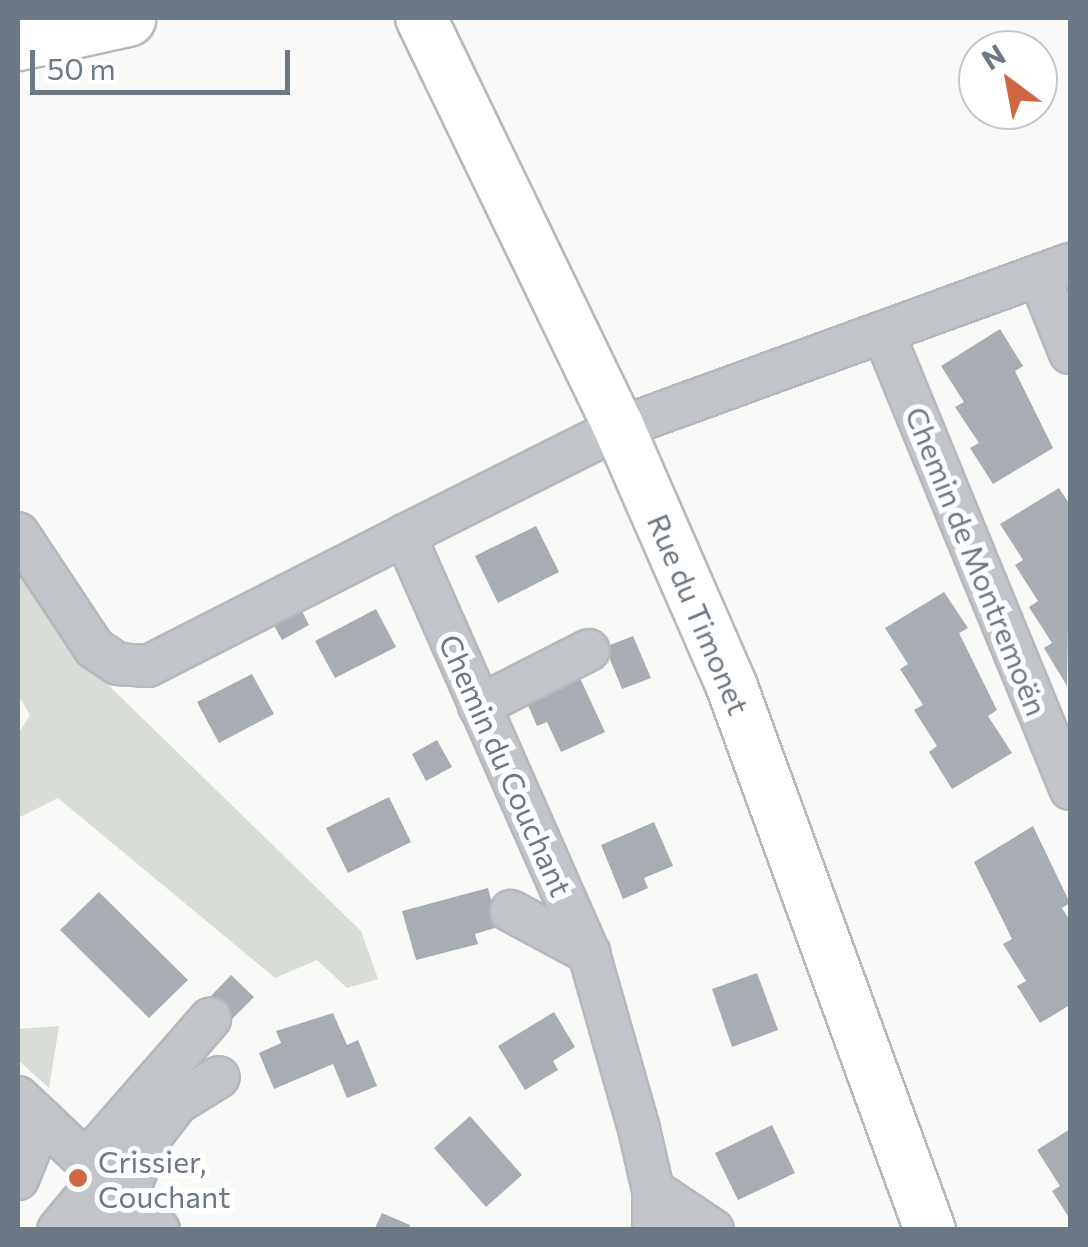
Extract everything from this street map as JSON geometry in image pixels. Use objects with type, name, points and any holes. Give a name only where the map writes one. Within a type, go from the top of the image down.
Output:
[{"type":"highway","points":[[18,42],[127,18]]},
{"type":"main road","name":"Rue du Timonet","points":[[421,18],[619,428],[732,687],[930,1230]]},
{"type":"street","points":[[18,532],[94,648],[118,664],[148,666],[619,428],[1055,270],[1070,353]]},
{"type":"street","name":"Chemin de Montremoën","points":[[883,332],[1070,789]]},
{"type":"street","name":"Chemin du Couchant","points":[[405,535],[589,952],[653,1210]]},
{"type":"street","points":[[479,706],[589,650]]},
{"type":"street","points":[[511,911],[589,952]]},
{"type":"street","points":[[118,1200],[210,1019]]},
{"type":"street","points":[[58,1230],[118,1200],[148,1141],[177,1103],[219,1076]]},
{"type":"street","points":[[30,1108],[118,1200]]},
{"type":"street","points":[[18,1179],[30,1108]]},
{"type":"street","points":[[653,1210],[713,1230]]},
{"type":"shaded area","points":[[18,556],[96,673],[361,931],[378,979],[347,988],[317,960],[275,978],[58,798],[18,818],[18,734],[30,715],[18,695]]},
{"type":"shaded area","points":[[59,1026],[49,1088],[18,1060],[18,1029]]},
{"type":"building","points":[[1000,329],[1023,366],[1015,371],[1053,448],[993,484],[970,448],[979,443],[955,407],[964,402],[941,366]]},
{"type":"building","points":[[1059,488],[1070,505],[1067,686],[1044,648],[1052,643],[1029,607],[1038,601],[1015,565],[1023,560],[1000,524]]},
{"type":"building","points":[[536,526],[559,572],[498,603],[475,556]]},
{"type":"building","points":[[944,592],[968,628],[959,633],[997,710],[988,716],[1012,753],[952,789],[929,752],[937,746],[914,710],[923,705],[900,669],[908,664],[885,628]]},
{"type":"building","points":[[299,605],[309,625],[282,640],[271,620]]},
{"type":"building","points":[[376,609],[396,647],[335,678],[315,641]]},
{"type":"building","points":[[633,636],[651,678],[622,689],[605,647]]},
{"type":"building","points":[[252,674],[274,714],[219,743],[197,702]]},
{"type":"building","points":[[580,678],[605,732],[561,752],[547,722],[537,726],[527,703]]},
{"type":"building","points":[[437,740],[452,767],[426,781],[412,754]]},
{"type":"building","points":[[389,797],[411,842],[348,873],[326,828]]},
{"type":"building","points":[[654,822],[673,866],[644,878],[648,888],[623,899],[601,845]]},
{"type":"building","points":[[1033,826],[1070,903],[1062,908],[1070,921],[1070,1005],[1040,1023],[1017,986],[1026,981],[1003,944],[1012,939],[974,862]]},
{"type":"building","points":[[488,888],[498,927],[475,934],[478,944],[416,960],[402,911]]},
{"type":"building","points":[[99,892],[188,980],[149,1018],[60,930]]},
{"type":"building","points":[[757,973],[778,1030],[732,1047],[712,989]]},
{"type":"building","points":[[231,975],[254,997],[232,1019],[210,997]]},
{"type":"building","points":[[554,1012],[575,1047],[553,1061],[558,1070],[525,1090],[498,1046]]},
{"type":"building","points":[[333,1013],[347,1045],[358,1040],[377,1086],[347,1098],[333,1064],[274,1089],[259,1053],[281,1043],[276,1031]]},
{"type":"building","points":[[470,1116],[522,1175],[486,1207],[434,1148]]},
{"type":"building","points":[[772,1125],[795,1173],[738,1200],[715,1153]]},
{"type":"building","points":[[1070,1129],[1070,1219],[1052,1191],[1060,1186],[1037,1150]]},
{"type":"building","points":[[382,1213],[410,1225],[408,1230],[374,1230]]},
{"type":"place","name":"Crissier, Couchant","points":[[78,1178]]}]
